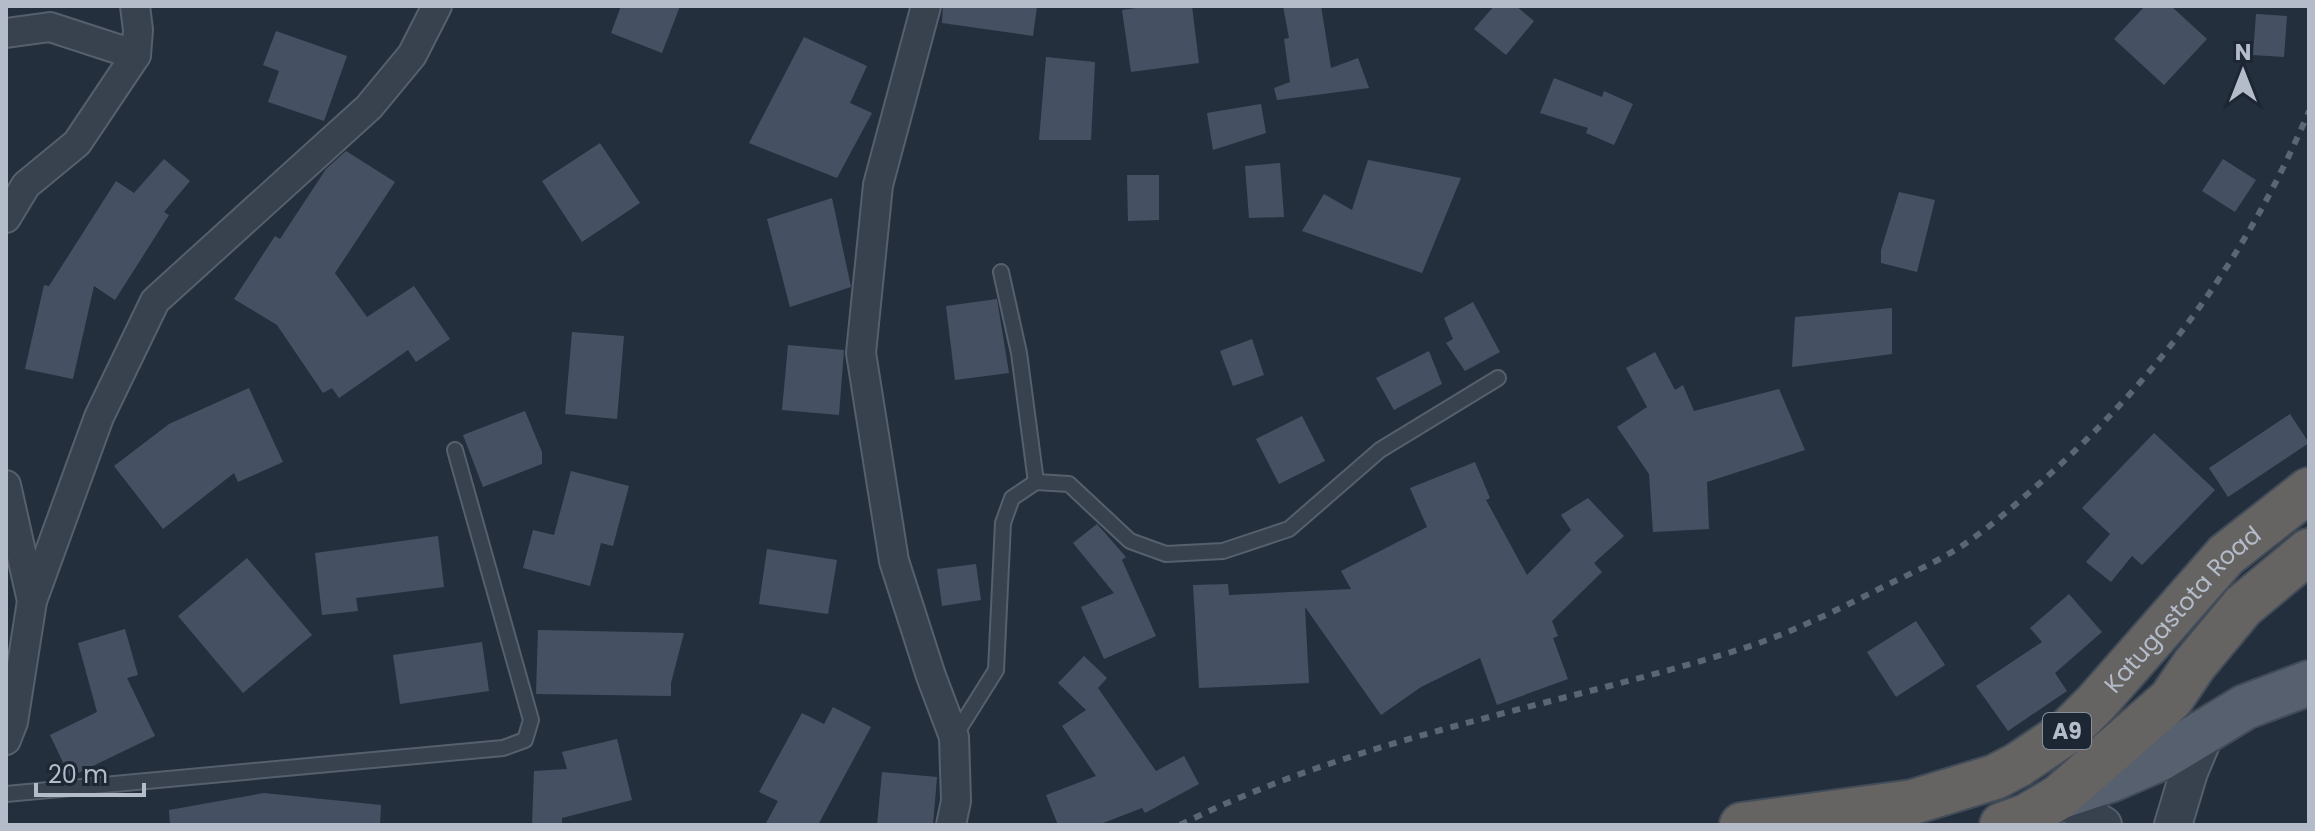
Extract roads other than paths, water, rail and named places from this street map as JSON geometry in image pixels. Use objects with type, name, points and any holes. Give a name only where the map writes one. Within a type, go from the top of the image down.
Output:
[{"type":"highway","name":"Katugastota Road","points":[[1742,825],[1913,802],[1995,777],[2018,765],[2067,732],[2096,703],[2226,555],[2309,490]]},
{"type":"highway","name":"Katugastota Road","points":[[2002,825],[2027,816],[2059,797],[2171,699],[2194,665],[2243,606],[2309,551]]},
{"type":"main road","points":[[2059,797],[2161,758],[2245,707],[2309,683]]},
{"type":"street","points":[[6,218],[26,185],[77,143],[136,55],[138,30],[135,6]]},
{"type":"street","points":[[8,726],[32,601],[99,417],[155,301],[369,107],[412,55],[437,6]]},
{"type":"street","points":[[926,6],[878,185],[861,353],[894,561],[954,737],[956,801],[951,825]]},
{"type":"street","points":[[6,33],[50,27],[136,55]]},
{"type":"street","points":[[6,485],[32,601]]},
{"type":"street","points":[[2173,825],[2189,772],[2207,729]]},
{"type":"street","points":[[2059,797],[2103,825]]},
{"type":"lane","points":[[1001,272],[1019,353],[1036,482]]},
{"type":"lane","points":[[954,737],[996,670],[1003,523],[1012,498],[1036,482],[1069,484],[1130,541],[1154,550],[1166,554],[1223,551],[1289,529],[1380,450],[1498,378]]},
{"type":"lane","points":[[6,794],[503,748],[525,740],[531,720],[455,450]]},
{"type":"railway","points":[[1180,825],[1247,795],[1386,746],[1760,643],[1835,611],[1960,547],[2001,517],[2091,435],[2166,351],[2200,307],[2260,212],[2309,111]]}]
